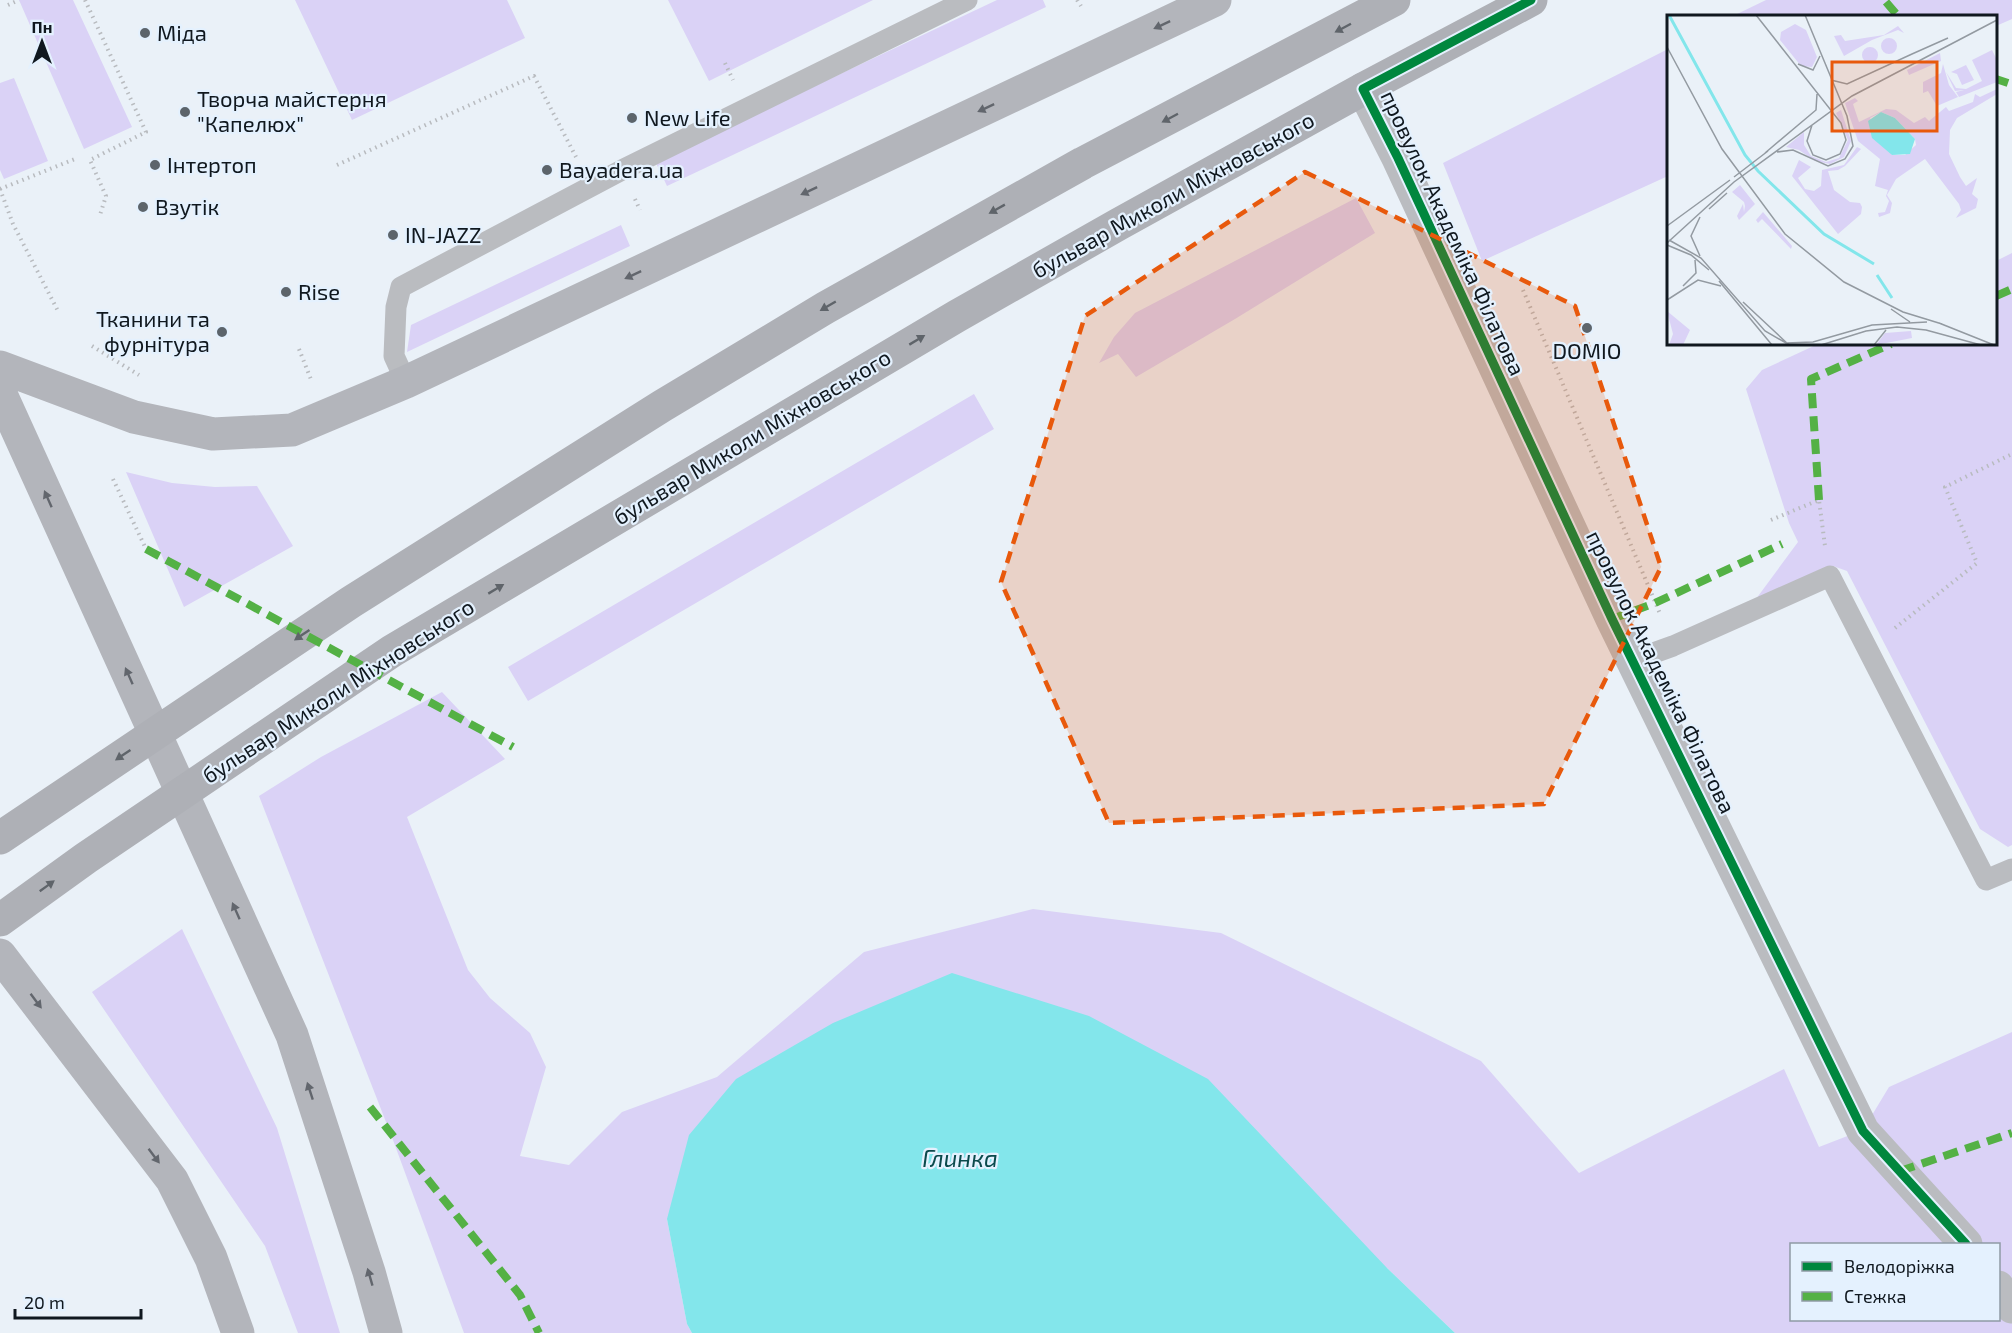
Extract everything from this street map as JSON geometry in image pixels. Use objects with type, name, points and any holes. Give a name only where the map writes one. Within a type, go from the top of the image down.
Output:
[{"type":"highway","points":[[0,838],[351,602],[662,406],[825,308],[1053,179],[1394,0]]},
{"type":"highway","name":"бульвар Миколи Міхновського","points":[[0,920],[86,858],[392,651],[957,316],[1363,89],[1531,0]]},
{"type":"main road","points":[[0,367],[134,417],[213,434],[292,430],[406,382],[1215,0]]},
{"type":"main road","points":[[0,393],[292,1035],[369,1272],[386,1333]]},
{"type":"main road","points":[[0,955],[172,1180],[211,1258],[238,1333]]},
{"type":"street","name":"провулок Академіка Філатова","points":[[1363,89],[1398,158],[1612,619],[1863,1131],[1964,1243]]},
{"type":"street","points":[[2000,1290],[2012,1307]]},
{"type":"lane","points":[[406,382],[394,356],[396,307],[401,287],[632,165],[967,0]]},
{"type":"lane","points":[[1634,660],[1673,646],[1830,576],[1986,880],[2012,869]]},
{"type":"path","points":[[8,5],[19,0]]},
{"type":"path","points":[[85,0],[146,132],[90,160],[106,196],[100,215]]},
{"type":"path","points":[[1077,0],[1081,6]]},
{"type":"path","points":[[337,165],[534,75],[580,167]]},
{"type":"path","points":[[59,313],[13,224],[0,189],[75,159]]},
{"type":"path","points":[[1523,290],[1673,646]]},
{"type":"path","points":[[92,346],[145,379]]},
{"type":"path","points":[[299,349],[315,390]]},
{"type":"path","points":[[1868,650],[1977,563],[1945,487],[2012,454]]},
{"type":"path","points":[[113,479],[146,549]]},
{"type":"path","points":[[1771,520],[1819,500],[1830,576]]},
{"type":"highlighted area","points":[[1305,172],[1575,306],[1661,567],[1544,804],[1109,823],[1001,582],[1085,316]]},
{"type":"shaded area","points":[[19,0],[73,0],[132,127],[84,149]]},
{"type":"shaded area","points":[[295,0],[507,0],[525,38],[352,120]]},
{"type":"shaded area","points":[[668,0],[873,0],[709,81]]},
{"type":"shaded area","points":[[997,0],[1043,0],[1046,7],[667,186],[655,161]]},
{"type":"shaded area","points":[[1766,0],[2012,0],[2012,19],[1997,26],[1997,15],[1735,15]]},
{"type":"shaded area","points":[[1667,50],[1667,176],[1482,261],[1443,163]]},
{"type":"shaded area","points":[[14,78],[48,161],[4,179],[0,170],[0,83]]},
{"type":"shaded area","points":[[1356,198],[1375,233],[1136,377],[1118,354],[1099,363],[1114,337],[1135,313]]},
{"type":"shaded area","points":[[621,225],[630,246],[407,352],[411,325]]},
{"type":"shaded area","points":[[2012,253],[2012,845],[2008,847],[1980,829],[1847,571],[1833,566],[1753,603],[1798,542],[1789,523],[1746,389],[1762,370],[1816,345],[1997,345],[1997,260]]},
{"type":"shaded area","points":[[974,394],[994,429],[528,701],[508,667]]},
{"type":"shaded area","points":[[126,472],[172,483],[215,487],[257,486],[293,546],[184,607]]},
{"type":"shaded area","points":[[442,692],[505,759],[407,817],[468,970],[490,998],[530,1033],[546,1067],[520,1156],[569,1165],[622,1112],[717,1077],[864,952],[1033,909],[1221,933],[1481,1061],[1579,1173],[1784,1069],[1819,1147],[1863,1130],[1889,1087],[2012,1032],[2012,1333],[1455,1333],[1387,1268],[667,1219],[687,1324],[692,1333],[464,1333],[393,1140],[259,796],[321,757]]},
{"type":"shaded area","points":[[182,929],[277,1128],[340,1333],[298,1333],[265,1246],[92,992]]},
{"type":"water","name":"Глинка","points":[[952,973],[1089,1016],[1208,1079],[1387,1268],[1455,1333],[692,1333],[687,1324],[667,1219],[689,1135],[736,1079],[833,1023]]},
{"type":"marked path","points":[[1886,2],[1897,15]]},
{"type":"marked path","points":[[1997,79],[2008,83]]},
{"type":"marked path","points":[[1997,296],[2012,289]]},
{"type":"marked path","points":[[1819,500],[1811,379],[1889,345]]},
{"type":"marked path","points":[[1612,619],[1655,603],[1782,544]]},
{"type":"marked path","points":[[146,549],[513,747]]},
{"type":"marked path","points":[[370,1107],[520,1295],[539,1333]]},
{"type":"marked path","points":[[1900,1171],[2012,1133]]},
{"type":"cycle path","points":[[1531,0],[1363,89],[1398,158],[1612,619],[1863,1131],[1965,1243]]},
{"type":"place","name":"Міда","points":[[145,33]]},
{"type":"place","name":"Творча майстерня \"Капелюх\"","points":[[185,112]]},
{"type":"place","name":"New Life","points":[[632,118]]},
{"type":"place","name":"Інтертоп","points":[[155,165]]},
{"type":"place","name":"Bayadera.ua","points":[[547,170]]},
{"type":"place","name":"Взутік","points":[[143,207]]},
{"type":"place","name":"IN-JAZZ","points":[[393,235]]},
{"type":"place","name":"Rise","points":[[286,292]]},
{"type":"place","name":"DOMIO","points":[[1587,328]]},
{"type":"place","name":"Тканини та фурнітура","points":[[222,332]]}]
